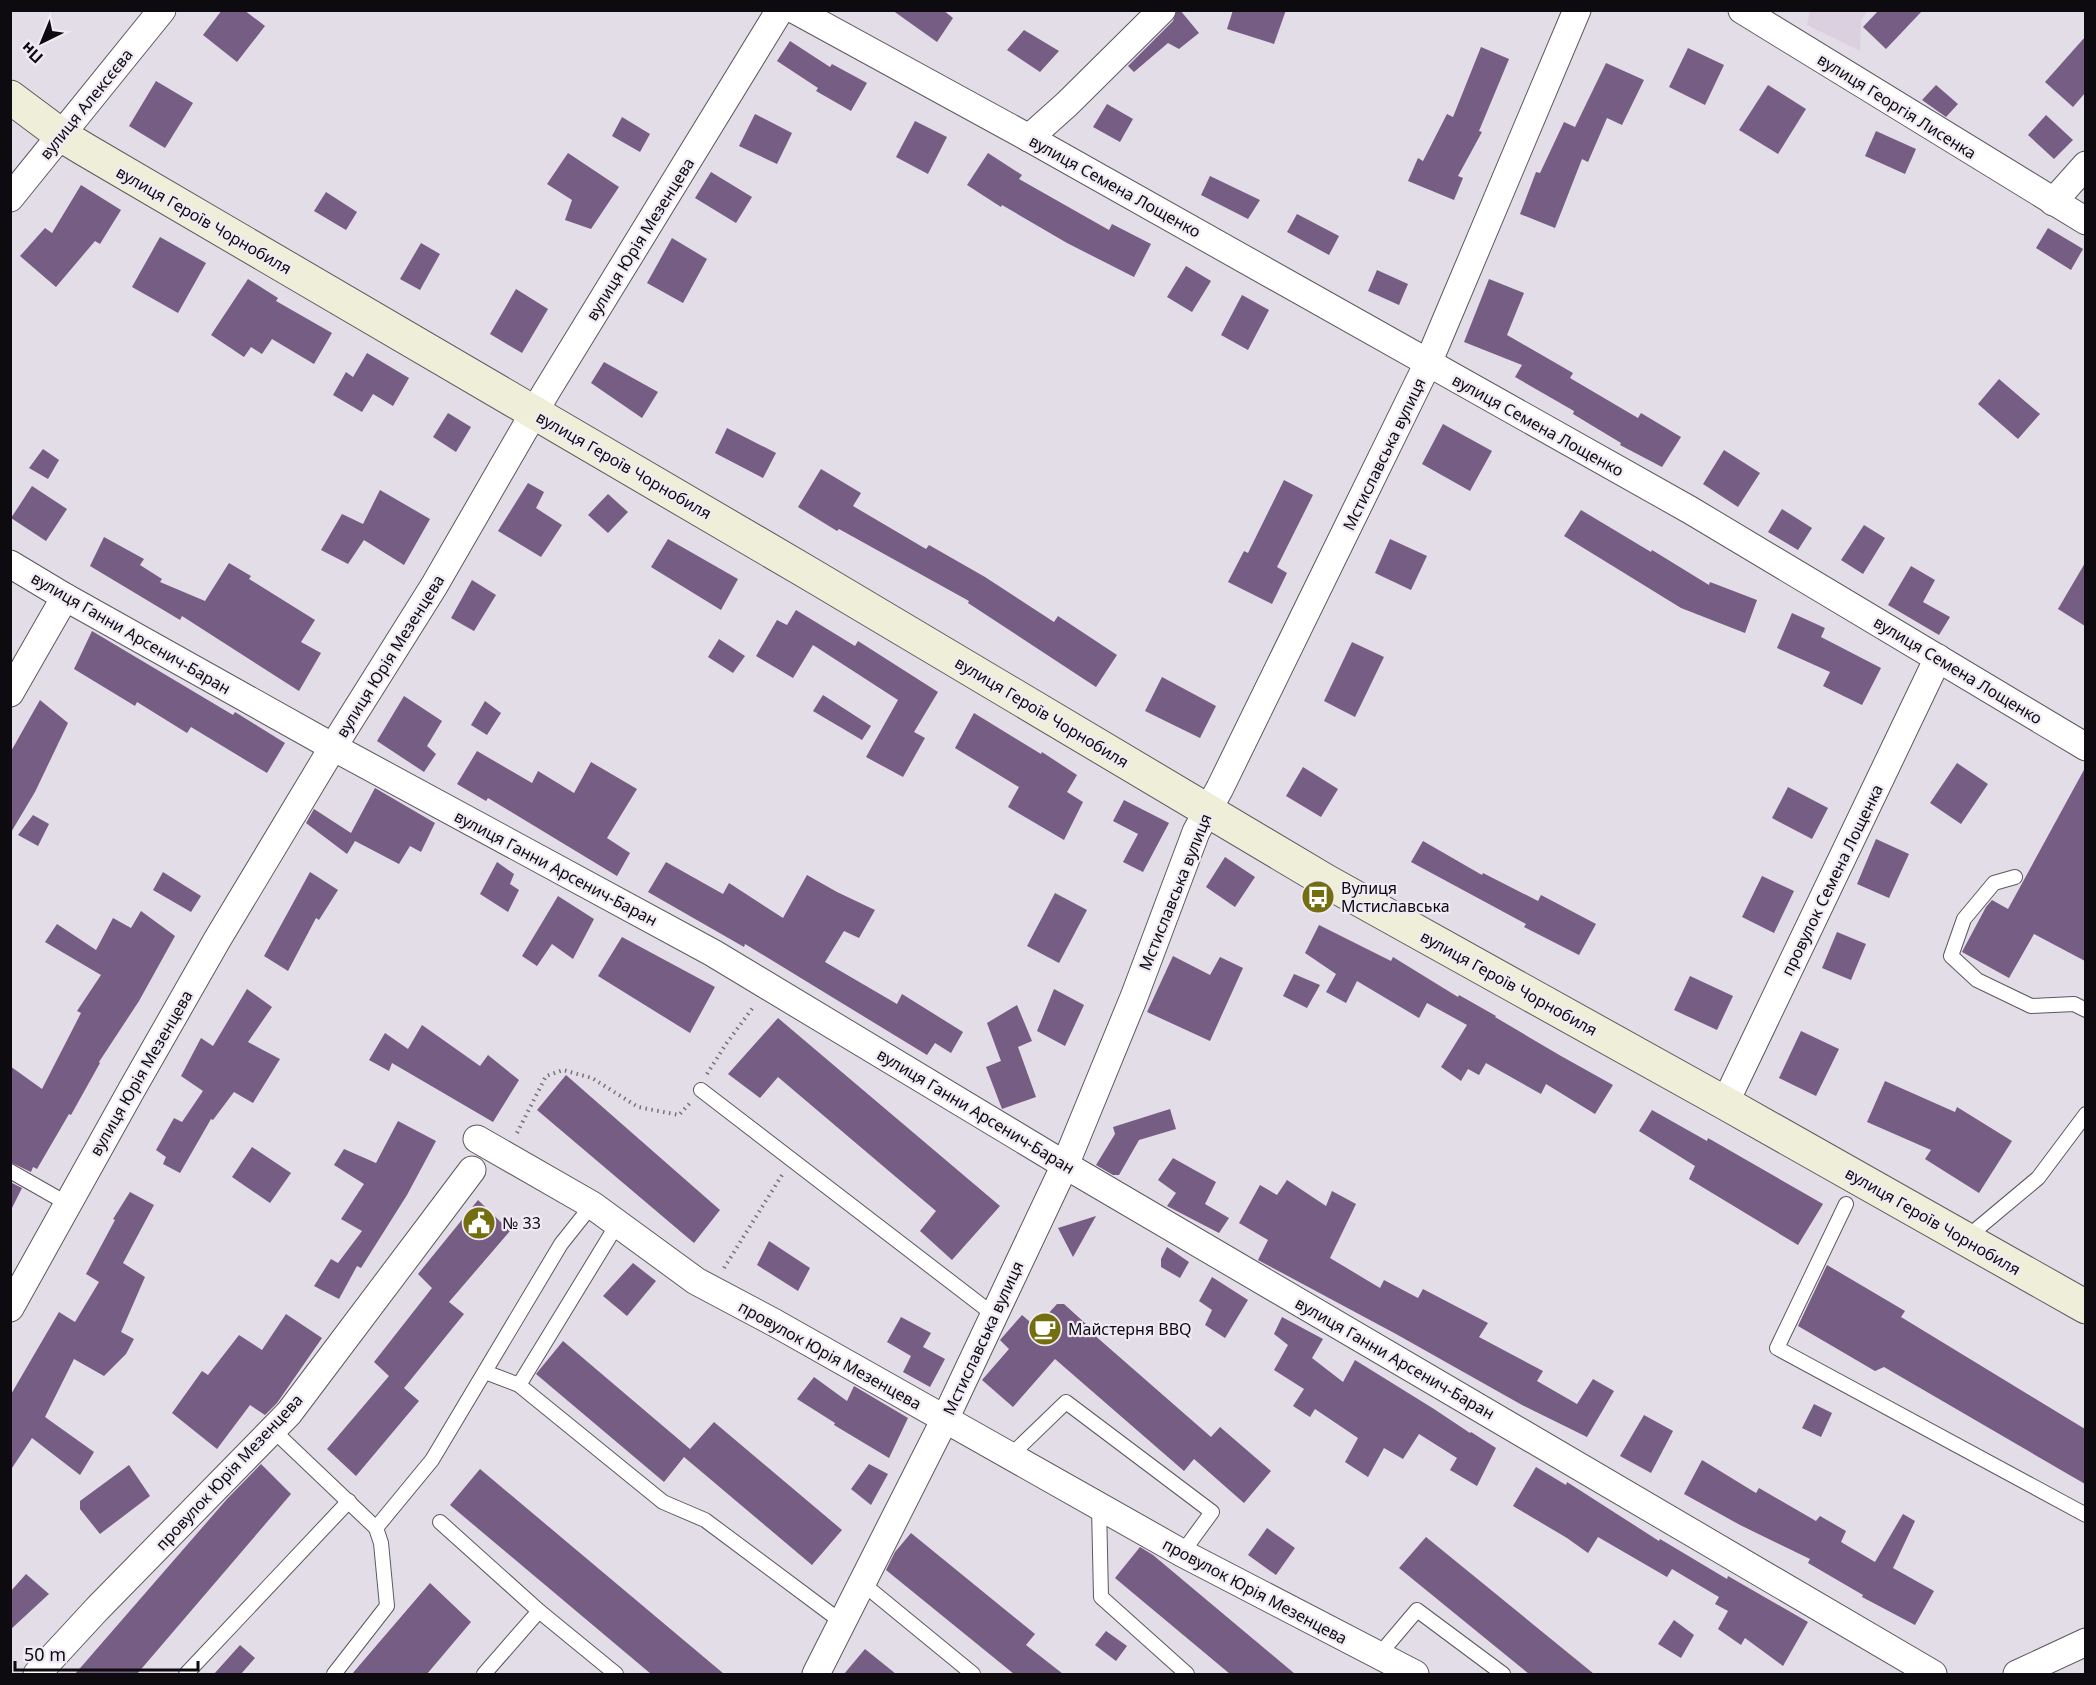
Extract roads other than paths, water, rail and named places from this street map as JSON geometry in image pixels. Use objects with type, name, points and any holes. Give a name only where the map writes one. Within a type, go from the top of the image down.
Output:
[{"type":"main road","name":"вулиця Героїв Чорнобиля","points":[[10,98],[61,135],[1326,881],[2085,1307]]},
{"type":"street","name":"вулиця Алексєєва","points":[[10,198],[162,10]]},
{"type":"street","name":"вулиця Юрія Мезенцева","points":[[10,1308],[217,940],[333,747],[434,586],[534,413],[780,10]]},
{"type":"street","name":"вулиця Семена Лощенко","points":[[795,10],[1029,138],[1690,510],[2085,747]]},
{"type":"street","points":[[1029,138],[1067,104],[1162,10]]},
{"type":"street","name":"Мстиславська вулиця","points":[[816,1674],[945,1419],[1065,1165],[1134,997],[1196,832],[1428,363],[1577,10]]},
{"type":"street","name":"вулиця Георгія Лисенка","points":[[1742,10],[2085,221]]},
{"type":"street","points":[[2053,202],[2085,165]]},
{"type":"street","name":"вулиця Ганни Арсенич-Баран","points":[[10,564],[333,747],[713,953],[1065,1165],[1934,1674]]},
{"type":"street","points":[[10,693],[65,597]]},
{"type":"street","name":"провулок Семена Лощенка","points":[[1725,1103],[1938,658]]},
{"type":"street","name":"провулок Юрія Мезенцева","points":[[477,1139],[592,1205],[710,1289],[775,1323],[1182,1553],[1414,1674]]},
{"type":"street","name":"провулок Юрія Мезенцева","points":[[37,1674],[97,1609],[289,1413],[472,1170]]},
{"type":"street","points":[[2017,1674],[2085,1642]]},
{"type":"lane","points":[[2015,877],[1994,883],[1964,919],[1951,956],[1977,980],[2031,1006],[2074,1004],[2085,1010]]},
{"type":"lane","points":[[701,1090],[994,1315]]},
{"type":"lane","points":[[1965,1239],[2038,1178],[2085,1114]]},
{"type":"lane","points":[[10,1171],[68,1204]]},
{"type":"lane","points":[[1846,1204],[1777,1348],[2085,1515]]},
{"type":"lane","points":[[376,1528],[432,1460],[561,1244],[592,1205]]},
{"type":"lane","points":[[519,1385],[618,1223]]},
{"type":"lane","points":[[485,1371],[519,1385],[663,1502],[705,1520],[843,1623]]},
{"type":"lane","points":[[1010,1456],[1066,1402],[1212,1512],[1182,1553]]},
{"type":"lane","points":[[273,1430],[376,1528],[381,1543],[387,1606],[334,1674]]},
{"type":"lane","points":[[186,1674],[350,1501]]},
{"type":"lane","points":[[1099,1506],[1101,1597],[1188,1674]]},
{"type":"lane","points":[[440,1522],[539,1611],[616,1674]]},
{"type":"lane","points":[[862,1583],[973,1674]]},
{"type":"lane","points":[[1378,1656],[1417,1610],[1503,1674]]},
{"type":"lane","points":[[484,1674],[539,1611]]},
{"type":"place","name":"Вулиця Мстиславська","points":[[1318,897]]},
{"type":"place","name":"№ 33","points":[[479,1223]]},
{"type":"place","name":"Майстерня BBQ","points":[[1045,1329]]}]
